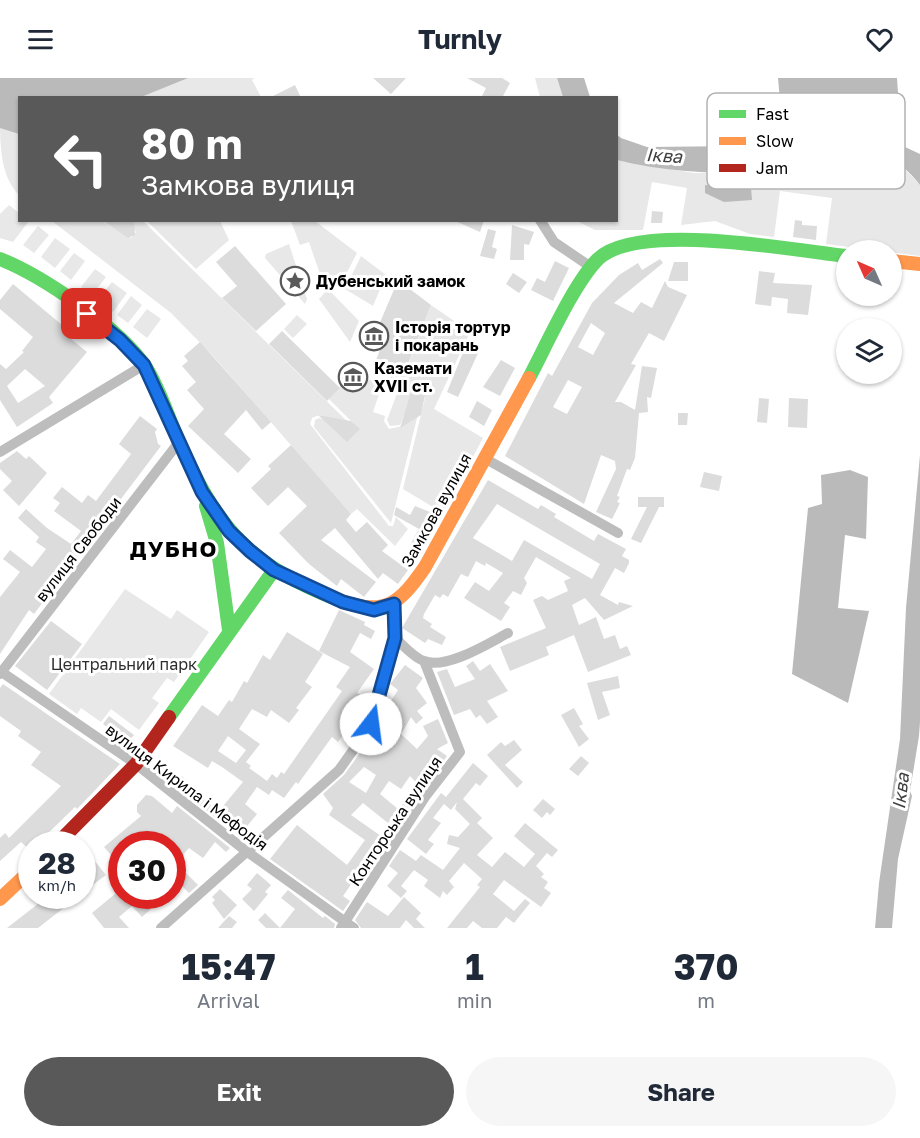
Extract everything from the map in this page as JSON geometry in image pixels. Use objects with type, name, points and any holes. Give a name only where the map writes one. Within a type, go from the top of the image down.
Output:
[{"type":"main road","name":"Замкова вулиця","points":[[394,604],[409,590],[425,567],[591,267],[608,252],[645,241],[667,238],[836,255]]},
{"type":"main road","points":[[0,259],[32,273],[54,288],[120,340],[144,365],[202,492],[217,543],[229,630]]},
{"type":"main road","points":[[902,262],[917,264]]},
{"type":"main road","points":[[202,492],[229,531],[274,570],[357,607],[380,610],[394,604]]},
{"type":"main road","points":[[70,831],[136,764],[229,630],[274,570]]},
{"type":"main road","points":[[0,899],[18,882]]},
{"type":"street","points":[[541,222],[554,242],[591,267]]},
{"type":"street","points":[[0,452],[144,365]]},
{"type":"street","name":"вулиця Свободи","points":[[0,672],[179,442]]},
{"type":"street","points":[[484,458],[618,533]]},
{"type":"street","points":[[161,928],[339,770],[371,724],[395,638],[394,604]]},
{"type":"street","points":[[395,638],[424,661],[450,660],[508,633]]},
{"type":"street","name":"Конторська вулиця","points":[[347,926],[425,797],[459,752],[424,661]]},
{"type":"street","name":"вулиця Кирила і Мефодія","points":[[0,672],[136,764],[246,851],[347,926]]},
{"type":"green space","points":[[95,78],[254,78],[252,80],[260,96],[90,96]]},
{"type":"green space","points":[[535,78],[557,78],[563,96],[540,96]]},
{"type":"green space","points":[[0,115],[18,119],[18,194],[8,179],[1,148]]},
{"type":"green space","points":[[618,160],[694,173],[707,173],[707,189],[905,189],[905,169],[920,185],[920,256],[902,254],[902,240],[836,240],[836,245],[826,244],[832,198],[780,191],[774,237],[750,234],[715,221],[681,225],[687,188],[652,182],[643,230],[595,230],[579,222],[618,222]]},
{"type":"green space","points":[[9,205],[18,212],[18,222],[28,222],[13,242],[0,238],[0,214]]},
{"type":"green space","points":[[53,222],[104,222],[131,238],[136,232],[129,222],[144,222],[355,429],[319,415],[312,418],[310,424],[389,526],[393,526],[396,517],[408,529],[395,546],[357,509],[351,514],[214,357],[171,313]]},
{"type":"green space","points":[[148,222],[220,222],[229,240],[196,269]]},
{"type":"green space","points":[[291,222],[316,222],[357,253],[340,286],[320,274],[309,242],[300,245]]},
{"type":"green space","points":[[38,226],[49,235],[34,253],[23,245]]},
{"type":"green space","points":[[55,238],[70,249],[55,268],[41,257]]},
{"type":"green space","points":[[289,244],[307,299],[305,304],[265,258],[266,254]]},
{"type":"green space","points":[[74,253],[85,261],[71,280],[60,271]]},
{"type":"green space","points":[[361,256],[386,275],[373,306],[345,289]]},
{"type":"green space","points":[[95,269],[106,277],[92,295],[81,287]]},
{"type":"green space","points":[[112,282],[127,293],[113,312],[97,300]]},
{"type":"green space","points":[[328,289],[359,321],[350,342],[319,299]]},
{"type":"green space","points":[[131,296],[142,305],[128,323],[117,315]]},
{"type":"green space","points":[[431,305],[470,332],[434,409],[483,438],[443,513],[403,489],[425,398],[424,392],[415,389],[400,425],[390,426],[387,420]]},
{"type":"green space","points":[[147,309],[161,319],[147,338],[133,327]]},
{"type":"green space","points":[[297,315],[307,324],[293,338],[284,329]]},
{"type":"green space","points":[[353,377],[365,378],[382,385],[373,412],[385,416],[384,421],[389,429],[402,426],[422,398],[391,523],[314,427],[315,420],[319,418],[359,429],[329,399]]},
{"type":"green space","name":"Центральний парк","points":[[125,589],[171,619],[177,610],[209,632],[174,682],[167,678],[152,698],[159,703],[139,730],[111,709],[101,722],[81,708],[77,714],[49,694]]},
{"type":"water","points":[[0,78],[188,78],[143,96],[18,96],[18,134],[0,128]]},
{"type":"water","points":[[557,78],[584,78],[590,96],[563,96]]},
{"type":"water","points":[[778,78],[897,78],[898,93],[779,93]]},
{"type":"water","name":"Іква","points":[[618,136],[647,147],[707,146],[707,172],[646,166],[618,160]]},
{"type":"water","points":[[905,147],[920,154],[920,185],[905,169]]},
{"type":"water","points":[[705,185],[707,189],[751,189],[752,200],[724,202],[705,193]]},
{"type":"water","name":"Іква","points":[[920,455],[919,736],[910,791],[912,796],[898,859],[892,928],[875,928],[879,883],[900,739],[906,608]]},
{"type":"water","points":[[850,470],[868,477],[866,539],[845,535],[838,608],[869,611],[848,703],[792,674],[808,508],[822,504],[821,475]]},
{"type":"building","points":[[373,78],[406,78],[391,94]]},
{"type":"building","points":[[467,78],[502,78],[510,83],[503,96],[482,96],[486,88]]},
{"type":"building","points":[[295,85],[300,96],[273,96]]},
{"type":"building","points":[[652,211],[663,212],[662,223],[651,223]]},
{"type":"building","points":[[795,220],[802,221],[802,225],[817,226],[816,240],[793,237]]},
{"type":"building","points":[[105,222],[134,222],[135,235],[128,238]]},
{"type":"building","points":[[458,222],[483,222],[480,232]]},
{"type":"building","points":[[512,225],[534,232],[529,245],[524,244],[524,260],[510,260]]},
{"type":"building","points":[[488,229],[496,231],[492,247],[497,249],[494,259],[480,256]]},
{"type":"building","points":[[235,246],[286,304],[256,331],[222,298],[237,286],[216,262]]},
{"type":"building","points":[[660,259],[663,263],[614,303],[633,313],[641,302],[652,308],[665,281],[668,287],[687,295],[664,341],[649,333],[631,364],[636,365],[615,402],[621,402],[635,410],[642,366],[657,368],[651,398],[647,397],[648,412],[639,413],[635,458],[630,470],[627,469],[617,496],[620,497],[617,502],[620,503],[612,519],[596,512],[616,469],[615,461],[601,455],[584,504],[505,456],[548,373],[552,376],[592,303],[619,275],[638,263],[642,270]],"holes":[[[591,323],[605,333],[593,355],[578,347]],[[568,380],[582,387],[567,414],[553,407]]]},
{"type":"building","points":[[555,261],[569,268],[553,301],[531,290],[537,278],[545,282]]},
{"type":"building","points":[[674,262],[688,262],[688,281],[668,281]]},
{"type":"building","points":[[759,271],[775,273],[773,283],[812,285],[808,315],[787,313],[788,299],[772,297],[771,306],[755,304]]},
{"type":"building","points":[[513,273],[527,282],[519,293],[506,284]]},
{"type":"building","points":[[398,280],[431,305],[401,382],[372,370],[380,350],[370,346]]},
{"type":"building","points":[[13,284],[74,335],[71,339],[87,352],[49,397],[53,403],[17,427],[0,400],[0,364],[6,369],[24,352],[22,351],[33,337],[0,309],[0,300]],"holes":[[[25,369],[45,386],[18,403],[7,386]]]},
{"type":"building","points":[[282,331],[340,388],[327,401],[269,344]]},
{"type":"building","points":[[200,342],[271,422],[262,430],[246,410],[224,434],[251,459],[238,473],[188,426],[204,409],[187,390],[196,382],[182,366],[188,361],[184,356]]},
{"type":"building","points":[[466,345],[479,351],[458,397],[447,392]]},
{"type":"building","points":[[501,360],[515,368],[500,396],[483,387]]},
{"type":"building","points":[[415,389],[421,390],[425,395],[421,415],[400,428],[411,392]]},
{"type":"building","points":[[759,398],[769,399],[767,423],[757,422]]},
{"type":"building","points":[[789,398],[808,399],[807,428],[788,427]]},
{"type":"building","points":[[477,401],[492,410],[484,426],[469,417]]},
{"type":"building","points":[[678,413],[688,413],[687,425],[678,425]]},
{"type":"building","points":[[318,415],[351,421],[360,429],[347,442]]},
{"type":"building","points":[[140,416],[157,429],[155,432],[158,444],[161,446],[34,614],[29,610],[0,654],[0,597],[20,572],[3,559],[10,550],[32,567],[46,549],[36,542],[39,537],[18,518],[26,509],[47,528],[71,544],[81,531],[54,511],[60,503],[53,498],[62,487],[82,503],[88,495],[96,501],[131,454],[119,444]]},
{"type":"building","points":[[291,445],[351,514],[346,520],[356,532],[367,522],[388,545],[382,551],[408,570],[398,584],[383,573],[378,579],[335,528],[321,540],[376,582],[364,597],[341,579],[337,586],[309,564],[279,533],[307,506],[288,487],[268,506],[251,488],[271,469],[268,466]]},
{"type":"building","points":[[17,451],[26,459],[29,456],[47,473],[19,506],[3,490],[12,481],[0,469],[0,463]]},
{"type":"building","points":[[704,472],[722,476],[719,491],[700,487]]},
{"type":"building","points":[[488,480],[538,509],[541,505],[556,514],[554,517],[594,541],[598,534],[626,549],[622,556],[629,560],[629,563],[624,573],[615,568],[600,595],[618,605],[619,602],[633,606],[604,620],[585,598],[572,605],[579,625],[596,617],[604,639],[615,635],[620,649],[627,646],[631,655],[588,672],[574,635],[546,647],[549,655],[510,671],[500,647],[546,628],[533,600],[542,596],[548,600],[568,591],[564,581],[571,578],[536,557],[524,578],[527,583],[521,595],[513,591],[504,603],[510,607],[501,621],[464,598],[475,582],[489,591],[503,573],[486,563],[485,566],[476,561],[468,577],[461,574],[448,597],[443,594],[440,598],[435,595],[424,614],[423,618],[432,624],[430,627],[446,637],[442,645],[428,639],[425,643],[402,628]],"holes":[[[497,504],[600,564],[592,579],[524,540],[512,561],[473,538]]]},
{"type":"building","points":[[638,497],[664,497],[664,507],[659,507],[641,543],[631,539],[647,507],[638,507]]},
{"type":"building","points":[[415,506],[440,516],[419,550],[410,545],[419,529],[394,515],[396,507],[410,515]]},
{"type":"building","points":[[339,610],[365,622],[364,625],[375,631],[371,639],[360,633],[350,652],[374,669],[357,693],[361,695],[349,712],[356,717],[338,742],[332,737],[298,784],[296,782],[284,798],[272,790],[269,795],[257,787],[245,804],[257,814],[239,836],[174,785],[182,776],[192,785],[190,788],[219,811],[243,782],[212,761],[208,768],[173,746],[202,705],[218,716],[229,700],[232,702],[244,681],[247,683],[263,655],[270,660],[287,632],[323,654],[305,682],[312,687],[296,708],[299,710],[289,723],[271,710],[267,717],[252,709],[239,729],[260,744],[246,762],[251,766],[249,768],[267,781],[272,774],[277,778],[281,772],[284,774],[342,691],[336,687],[350,667],[319,651]],"holes":[[[228,736],[246,750],[236,763],[218,751]]]},
{"type":"building","points":[[51,621],[82,644],[47,690],[15,666]]},
{"type":"building","points":[[473,661],[480,671],[490,664],[508,691],[487,701],[498,717],[487,724],[480,715],[476,718],[470,709],[454,715],[437,672],[447,669],[455,687],[475,679],[466,666]]},
{"type":"building","points":[[405,665],[423,678],[416,688],[427,703],[417,711],[423,718],[416,724],[411,717],[401,734],[417,749],[428,736],[423,726],[438,719],[448,743],[437,749],[447,756],[422,789],[410,776],[401,789],[389,781],[380,794],[398,809],[404,803],[409,807],[397,827],[390,821],[388,823],[363,803],[351,815],[381,836],[373,847],[376,849],[343,896],[350,901],[343,911],[270,859],[297,825],[347,865],[365,840],[329,815],[333,808],[323,794],[344,775],[363,749],[367,745],[369,747],[390,725],[383,721],[392,706],[389,704],[398,690],[390,684]],"holes":[[[364,767],[376,775],[366,793],[349,782]]]},
{"type":"building","points":[[618,676],[620,688],[602,692],[610,715],[598,720],[587,683]]},
{"type":"building","points":[[3,684],[120,764],[77,809],[75,807],[50,831],[18,831],[18,845],[0,861],[0,838],[5,833],[9,838],[61,786],[31,765],[41,752],[18,736],[21,731],[0,716],[0,688]]},
{"type":"building","points":[[574,708],[583,724],[579,726],[589,739],[579,747],[561,715]]},
{"type":"building","points":[[109,716],[134,735],[127,743],[103,724]]},
{"type":"building","points":[[514,740],[522,750],[505,765],[523,782],[517,788],[487,755],[501,742],[505,746]]},
{"type":"building","points":[[581,756],[589,763],[578,776],[569,769]]},
{"type":"building","points":[[473,763],[488,776],[480,786],[476,783],[463,799],[482,818],[477,823],[493,838],[477,855],[492,867],[505,852],[524,867],[535,854],[514,836],[525,823],[558,850],[552,857],[547,853],[536,866],[544,874],[541,877],[548,882],[544,888],[551,893],[541,907],[504,880],[493,894],[514,911],[525,899],[530,903],[514,923],[506,917],[497,928],[482,928],[473,921],[467,928],[447,928],[480,887],[477,885],[482,879],[464,863],[449,881],[454,887],[447,895],[443,891],[440,898],[424,886],[428,880],[414,870],[401,886],[407,891],[401,898],[387,886],[398,873],[389,866],[400,850],[416,861],[421,855],[443,870],[460,848],[447,844],[449,835],[458,837],[470,824],[455,809],[457,802],[451,810],[444,804],[433,818],[441,823],[428,840],[434,844],[426,854],[407,839],[441,793],[446,797]]},
{"type":"building","points":[[146,795],[152,796],[172,813],[177,806],[230,848],[226,852],[215,842],[203,858],[189,848],[186,851],[186,831],[123,831],[141,816],[137,812],[137,805]]},
{"type":"building","points":[[543,799],[555,809],[550,815],[547,812],[542,818],[533,810]]},
{"type":"building","points":[[96,862],[106,875],[96,882]]},
{"type":"building","points":[[186,873],[198,885],[189,893],[186,890]]},
{"type":"building","points":[[257,873],[271,885],[265,892],[268,894],[254,911],[242,899],[252,889],[247,885]]},
{"type":"building","points":[[220,889],[237,905],[224,919],[212,903],[215,900],[212,897]]},
{"type":"building","points":[[288,890],[323,918],[325,916],[335,924],[334,928],[280,928],[295,909],[281,898]]},
{"type":"building","points":[[404,897],[421,913],[416,919],[425,928],[414,928],[406,920],[400,928],[361,928],[355,920],[367,902],[388,916]]},
{"type":"building","points":[[108,900],[108,909],[128,909],[119,917],[129,928],[104,928],[92,913]]},
{"type":"building","points":[[31,909],[62,909],[38,928],[7,928]]},
{"type":"building","points":[[135,909],[151,909],[142,917]]},
{"type":"building","points":[[265,913],[280,928],[266,928],[258,920]]},
{"type":"building","points":[[229,916],[237,922],[232,928],[218,928]]},
{"type":"traffic: fast","points":[[529,378],[579,283],[598,259],[618,248],[646,242],[717,241],[836,255]]},
{"type":"traffic: fast","points":[[0,259],[58,290],[99,320],[133,351],[145,366],[154,383],[191,468],[221,519],[238,539],[281,573],[341,601]]},
{"type":"traffic: fast","points":[[206,506],[217,543],[229,630]]},
{"type":"traffic: fast","points":[[169,717],[274,570]]},
{"type":"traffic: slow","points":[[902,262],[920,264]]},
{"type":"traffic: slow","points":[[341,601],[370,608],[381,607],[391,604],[408,590],[425,567],[529,378]]},
{"type":"traffic: slow","points":[[0,899],[18,882]]},
{"type":"traffic: jam","points":[[70,831],[136,764],[169,717]]},
{"type":"place","name":"Дубенський замок","points":[[295,281]]},
{"type":"place","name":"Історія тортур і покарань","points":[[374,336]]},
{"type":"place","name":"Каземати XVII ст.","points":[[353,377]]},
{"type":"district","name":"ДУБНО","points":[[174,548]]},
{"type":"route","points":[[87,314],[120,340],[144,365],[202,492],[229,531],[250,551],[274,570],[343,602],[374,610],[394,604],[395,638],[371,724]]}]
